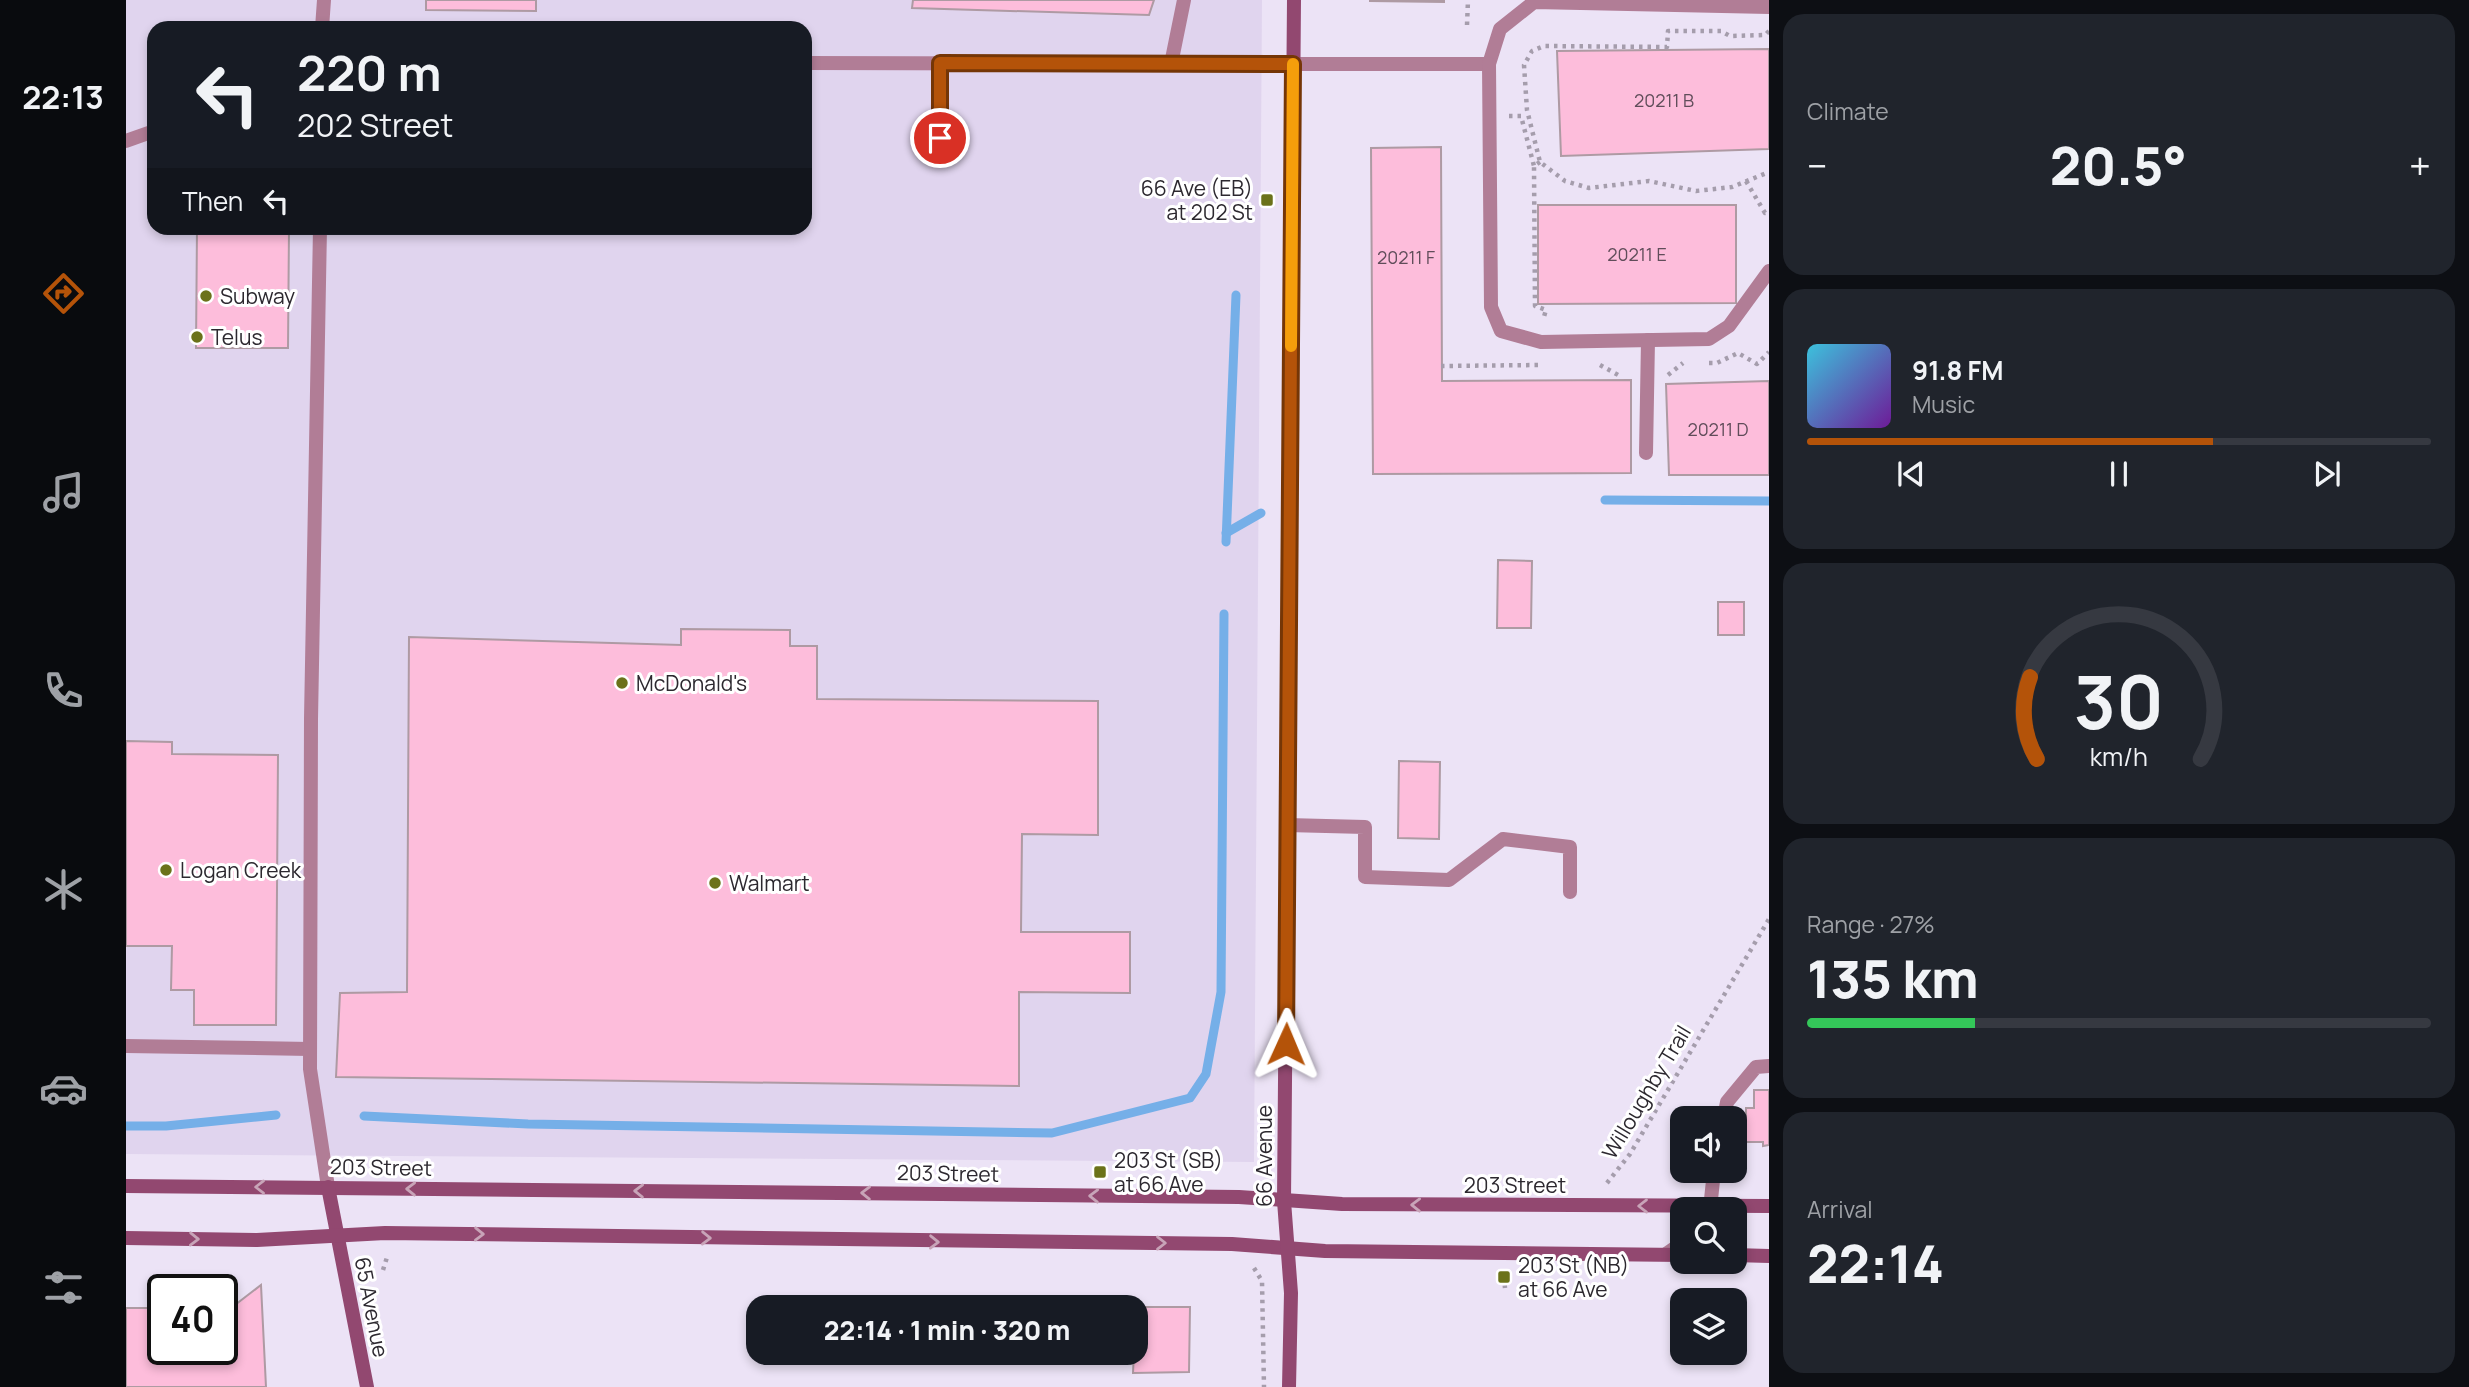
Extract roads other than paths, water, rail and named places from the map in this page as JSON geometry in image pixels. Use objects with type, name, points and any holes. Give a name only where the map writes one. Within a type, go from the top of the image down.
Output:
[{"type":"main road","name":"66 Avenue","points":[[1289,1387],[1291,1293],[1284,1201],[1294,0]]},
{"type":"main road","name":"203 Street","points":[[126,1186],[1239,1197],[1356,1204],[1670,1207]]},
{"type":"main road","name":"65 Avenue","points":[[328,1188],[366,1387]]},
{"type":"main road","name":"203 Street","points":[[1747,1206],[1769,1206]]},
{"type":"main road","points":[[126,1238],[257,1240],[385,1233],[1232,1244],[1325,1251],[1670,1254]]},
{"type":"main road","points":[[1747,1255],[1769,1256]]},
{"type":"street","points":[[322,21],[324,0]]},
{"type":"street","points":[[1171,64],[1184,0]]},
{"type":"street","points":[[1769,7],[1534,2],[1500,29],[1489,64],[1491,307],[1502,331],[1538,341],[1709,339],[1729,326],[1769,271]]},
{"type":"street","points":[[812,63],[1489,64]]},
{"type":"street","points":[[940,63],[940,138]]},
{"type":"street","points":[[126,141],[147,134]]},
{"type":"street","points":[[320,235],[311,719],[310,1069],[328,1188]]},
{"type":"street","points":[[1646,453],[1648,340]]},
{"type":"street","points":[[1287,825],[1365,827],[1365,877],[1449,880],[1503,839],[1570,847],[1570,891]]},
{"type":"street","points":[[126,1046],[310,1049]]},
{"type":"street","points":[[1726,1106],[1756,1067],[1769,1066]]},
{"type":"street","points":[[1666,1254],[1670,1251]]},
{"type":"waterway","points":[[1226,542],[1236,295]]},
{"type":"waterway","points":[[1605,500],[1769,501]]},
{"type":"waterway","points":[[1226,533],[1261,513]]},
{"type":"waterway","points":[[364,1116],[528,1124],[1052,1133],[1190,1098],[1206,1074],[1221,992],[1224,614]]},
{"type":"waterway","points":[[126,1126],[166,1126],[276,1115]]},
{"type":"place","name":"66 Ave (EB) at 202 St","points":[[1267,200]]},
{"type":"place","name":"Subway","points":[[206,296]]},
{"type":"place","name":"Telus","points":[[197,337]]},
{"type":"place","name":"McDonald's","points":[[622,683]]},
{"type":"place","name":"Logan Creek","points":[[166,870]]},
{"type":"place","name":"Walmart","points":[[715,883]]},
{"type":"place","name":"203 St (SB) at 66 Ave","points":[[1100,1172]]},
{"type":"place","name":"203 St (NB) at 66 Ave","points":[[1504,1277]]}]
